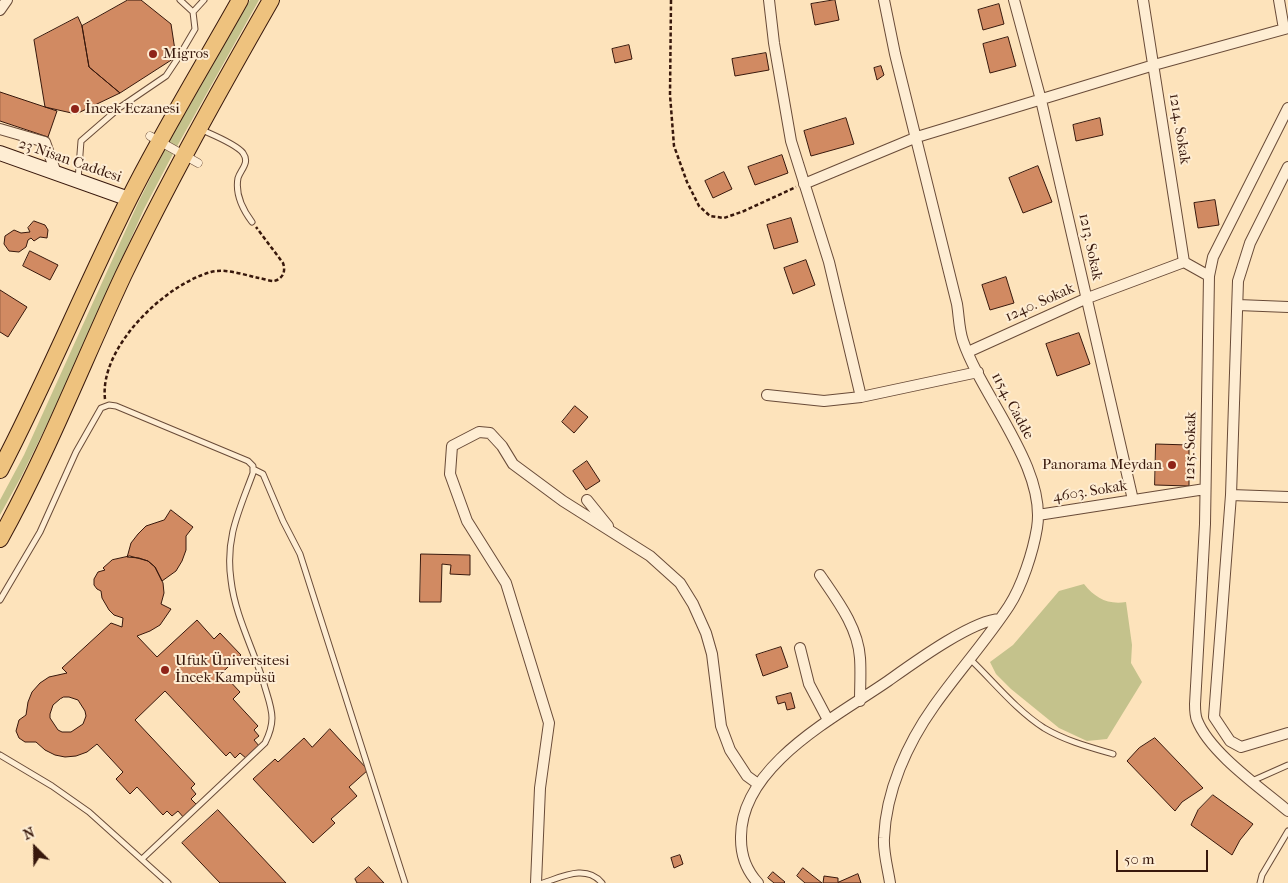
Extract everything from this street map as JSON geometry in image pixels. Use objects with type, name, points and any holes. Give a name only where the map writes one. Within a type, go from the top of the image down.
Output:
[{"type":"main road","points":[[0,470],[49,372],[155,139],[240,0]]},
{"type":"main road","points":[[0,539],[30,483],[123,277],[172,177],[191,159],[199,128],[271,0]]},
{"type":"main road","name":"23 Nisan Caddesi","points":[[0,153],[129,199]]},
{"type":"street","points":[[0,10],[6,0]]},
{"type":"street","points":[[769,0],[774,43],[791,141],[838,297],[861,397]]},
{"type":"street","name":"1154. Cadde","points":[[884,0],[957,304],[962,340],[1032,478],[1038,515],[1037,529],[1025,572],[1010,604],[934,706],[915,736],[896,780],[887,813],[884,840],[890,883]]},
{"type":"street","name":"1213. Sokak","points":[[1014,0],[1041,100],[1133,500]]},
{"type":"street","name":"1214. Sokak","points":[[1143,0],[1184,262]]},
{"type":"street","points":[[804,184],[917,137],[1154,65],[1286,28],[1279,0]]},
{"type":"street","name":"1215. Sokak","points":[[1288,108],[1213,257],[1209,276],[1205,524],[1195,704],[1196,717],[1201,728],[1214,746],[1288,811]]},
{"type":"street","points":[[0,129],[44,142],[56,172]]},
{"type":"street","points":[[155,139],[191,159]]},
{"type":"street","points":[[1288,167],[1250,243],[1238,281],[1231,495],[1214,718],[1230,741],[1242,747],[1288,733]]},
{"type":"street","points":[[1184,262],[1209,276]]},
{"type":"street","name":"1240. Sokak","points":[[968,352],[1086,299],[1184,262]]},
{"type":"street","points":[[1238,305],[1288,307]]},
{"type":"street","points":[[767,395],[824,401],[861,397],[978,372]]},
{"type":"street","points":[[536,883],[540,788],[549,723],[506,583],[467,521],[450,474],[452,446],[479,432],[490,433],[502,446],[513,464],[563,501],[650,556],[680,583],[693,604],[706,633],[712,654],[721,726],[730,750],[747,776],[758,784]]},
{"type":"street","name":"4603. Sokak","points":[[1038,515],[1205,489]]},
{"type":"street","points":[[1231,495],[1288,497]]},
{"type":"street","points":[[587,500],[617,536]]},
{"type":"street","points":[[820,574],[843,609],[856,635],[860,657],[860,701]]},
{"type":"street","points":[[758,883],[743,860],[740,827],[745,809],[758,784],[780,759],[828,720],[860,701],[938,647],[992,619],[1000,619]]},
{"type":"street","points":[[800,648],[810,684],[828,720]]},
{"type":"lane","points":[[78,180],[81,141],[119,108],[166,76],[195,28],[193,12],[180,0]]},
{"type":"lane","points":[[193,12],[204,0]]},
{"type":"lane","points":[[199,128],[239,149],[244,156],[246,164],[238,178],[239,194],[244,210],[252,222]]},
{"type":"lane","points":[[0,600],[40,532],[99,410],[106,406],[116,406],[248,461],[253,466],[234,522],[230,550],[230,579],[236,606],[259,668],[271,708],[270,731],[265,743],[142,859]]},
{"type":"lane","points":[[253,470],[263,474],[283,521],[300,554],[405,883]]},
{"type":"lane","points":[[970,659],[1021,710],[1044,728],[1070,741],[1113,754]]},
{"type":"lane","points":[[0,755],[52,786],[89,812],[168,883]]},
{"type":"lane","points":[[1252,781],[1288,766]]},
{"type":"lane","points":[[1260,883],[1262,875],[1288,831]]},
{"type":"lane","points":[[543,883],[582,872],[592,875],[602,883]]},
{"type":"path","points":[[672,0],[670,95],[674,146],[687,182],[699,206],[710,216],[724,218],[804,184]]},
{"type":"path","points":[[106,406],[104,390],[119,347],[135,324],[168,294],[195,278],[210,272],[223,270],[273,281],[281,278],[285,270],[284,263],[252,222]]},
{"type":"shaded area","points":[[250,0],[259,0],[144,209],[59,400],[0,515],[0,500],[24,455],[138,203],[167,145]]},
{"type":"shaded area","points":[[1084,584],[1097,597],[1113,602],[1126,602],[1132,645],[1131,663],[1142,682],[1107,739],[1087,741],[1059,728],[1011,689],[996,674],[990,662],[1013,645],[1059,591]]},
{"type":"building","points":[[128,0],[141,0],[171,24],[176,57],[120,93],[89,67],[82,26]]},
{"type":"building","points":[[835,0],[839,20],[815,25],[811,4]]},
{"type":"building","points":[[999,4],[1004,24],[983,30],[978,10]]},
{"type":"building","points":[[78,17],[82,26],[89,67],[120,93],[76,114],[45,107],[34,40]]},
{"type":"building","points":[[1008,37],[1016,66],[990,73],[983,44]]},
{"type":"building","points":[[629,45],[632,59],[615,63],[612,49]]},
{"type":"building","points":[[766,53],[769,70],[735,76],[732,59]]},
{"type":"building","points":[[881,66],[884,75],[877,80],[874,68]]},
{"type":"building","points":[[0,92],[57,111],[48,137],[0,121]]},
{"type":"building","points":[[846,118],[854,144],[811,156],[804,131]]},
{"type":"building","points":[[1100,118],[1103,135],[1076,141],[1073,125]]},
{"type":"building","points":[[782,155],[788,173],[755,185],[748,167]]},
{"type":"building","points":[[1038,166],[1052,202],[1023,213],[1009,178]]},
{"type":"building","points":[[724,172],[732,189],[713,198],[705,181]]},
{"type":"building","points":[[1215,200],[1219,225],[1198,228],[1194,203]]},
{"type":"building","points":[[791,218],[798,242],[774,249],[767,225]]},
{"type":"building","points":[[34,221],[45,225],[48,230],[47,238],[40,237],[34,241],[31,238],[28,240],[26,247],[19,252],[9,251],[4,244],[5,236],[14,230],[21,233],[30,232],[28,228]]},
{"type":"building","points":[[30,251],[58,265],[50,280],[23,266]]},
{"type":"building","points":[[806,260],[815,285],[793,294],[784,268]]},
{"type":"building","points":[[1006,277],[1014,303],[990,310],[982,285]]},
{"type":"building","points":[[0,290],[27,307],[8,337],[0,332]]},
{"type":"building","points":[[1079,333],[1090,364],[1057,376],[1046,344]]},
{"type":"building","points":[[575,406],[588,417],[574,433],[562,422]]},
{"type":"building","name":"Panorama Meydan","points":[[1156,444],[1189,445],[1189,486],[1155,485]]},
{"type":"building","points":[[587,461],[600,481],[586,490],[573,471]]},
{"type":"building","points":[[171,510],[193,527],[186,536],[186,550],[182,561],[176,571],[162,581],[155,567],[148,561],[127,557],[131,543],[138,534],[146,526],[164,520]]},
{"type":"building","points":[[421,554],[470,555],[470,575],[450,574],[451,565],[442,564],[441,602],[420,602]]},
{"type":"building","points":[[130,556],[148,561],[155,567],[163,583],[164,593],[161,604],[171,609],[160,625],[137,636],[157,657],[197,620],[214,639],[220,633],[241,655],[215,679],[219,684],[226,677],[240,692],[233,699],[258,726],[254,730],[259,736],[254,740],[260,747],[247,759],[240,753],[235,758],[230,752],[226,756],[165,691],[135,720],[195,784],[191,788],[196,794],[191,799],[197,805],[184,818],[178,811],[172,816],[167,811],[163,815],[137,787],[130,794],[116,779],[123,772],[97,744],[87,752],[65,757],[45,750],[36,742],[25,742],[19,738],[16,731],[19,720],[26,715],[32,692],[40,683],[49,677],[67,673],[62,668],[111,623],[122,627],[123,618],[114,615],[109,610],[102,598],[101,591],[94,585],[94,579],[98,572],[105,570],[103,568],[112,560]],"holes":[[[69,697],[78,700],[86,716],[83,724],[71,732],[62,732],[58,730],[50,718],[50,714],[53,705],[60,699]]]},
{"type":"building","points":[[781,647],[788,667],[763,676],[756,655]]},
{"type":"building","points":[[791,693],[795,708],[787,710],[785,702],[778,704],[776,697]]},
{"type":"building","points":[[330,729],[368,770],[349,787],[357,796],[331,819],[335,823],[313,843],[253,779],[275,759],[278,762],[304,738],[312,747]]},
{"type":"building","points":[[1155,738],[1203,788],[1182,802],[1175,811],[1127,761],[1139,748]]},
{"type":"building","points":[[1213,795],[1253,824],[1240,840],[1232,855],[1191,825],[1198,810]]},
{"type":"building","points":[[218,810],[286,883],[220,883],[182,843]]},
{"type":"building","points":[[680,855],[683,864],[674,868],[671,858]]},
{"type":"building","points":[[369,867],[384,883],[357,883],[355,879]]},
{"type":"building","points":[[803,868],[822,883],[805,883],[797,876]]},
{"type":"building","points":[[773,872],[785,882],[774,883],[768,878]]},
{"type":"building","points":[[858,874],[861,883],[823,883],[824,876],[838,878],[838,882]]},
{"type":"place","name":"Migros","points":[[153,54]]},
{"type":"place","name":"İncek Eczanesi","points":[[75,109]]},
{"type":"place","name":"Panorama Meydan","points":[[1172,465]]},
{"type":"place","name":"Ufuk Üniversitesi İncek Kampüsü","points":[[165,670]]}]
